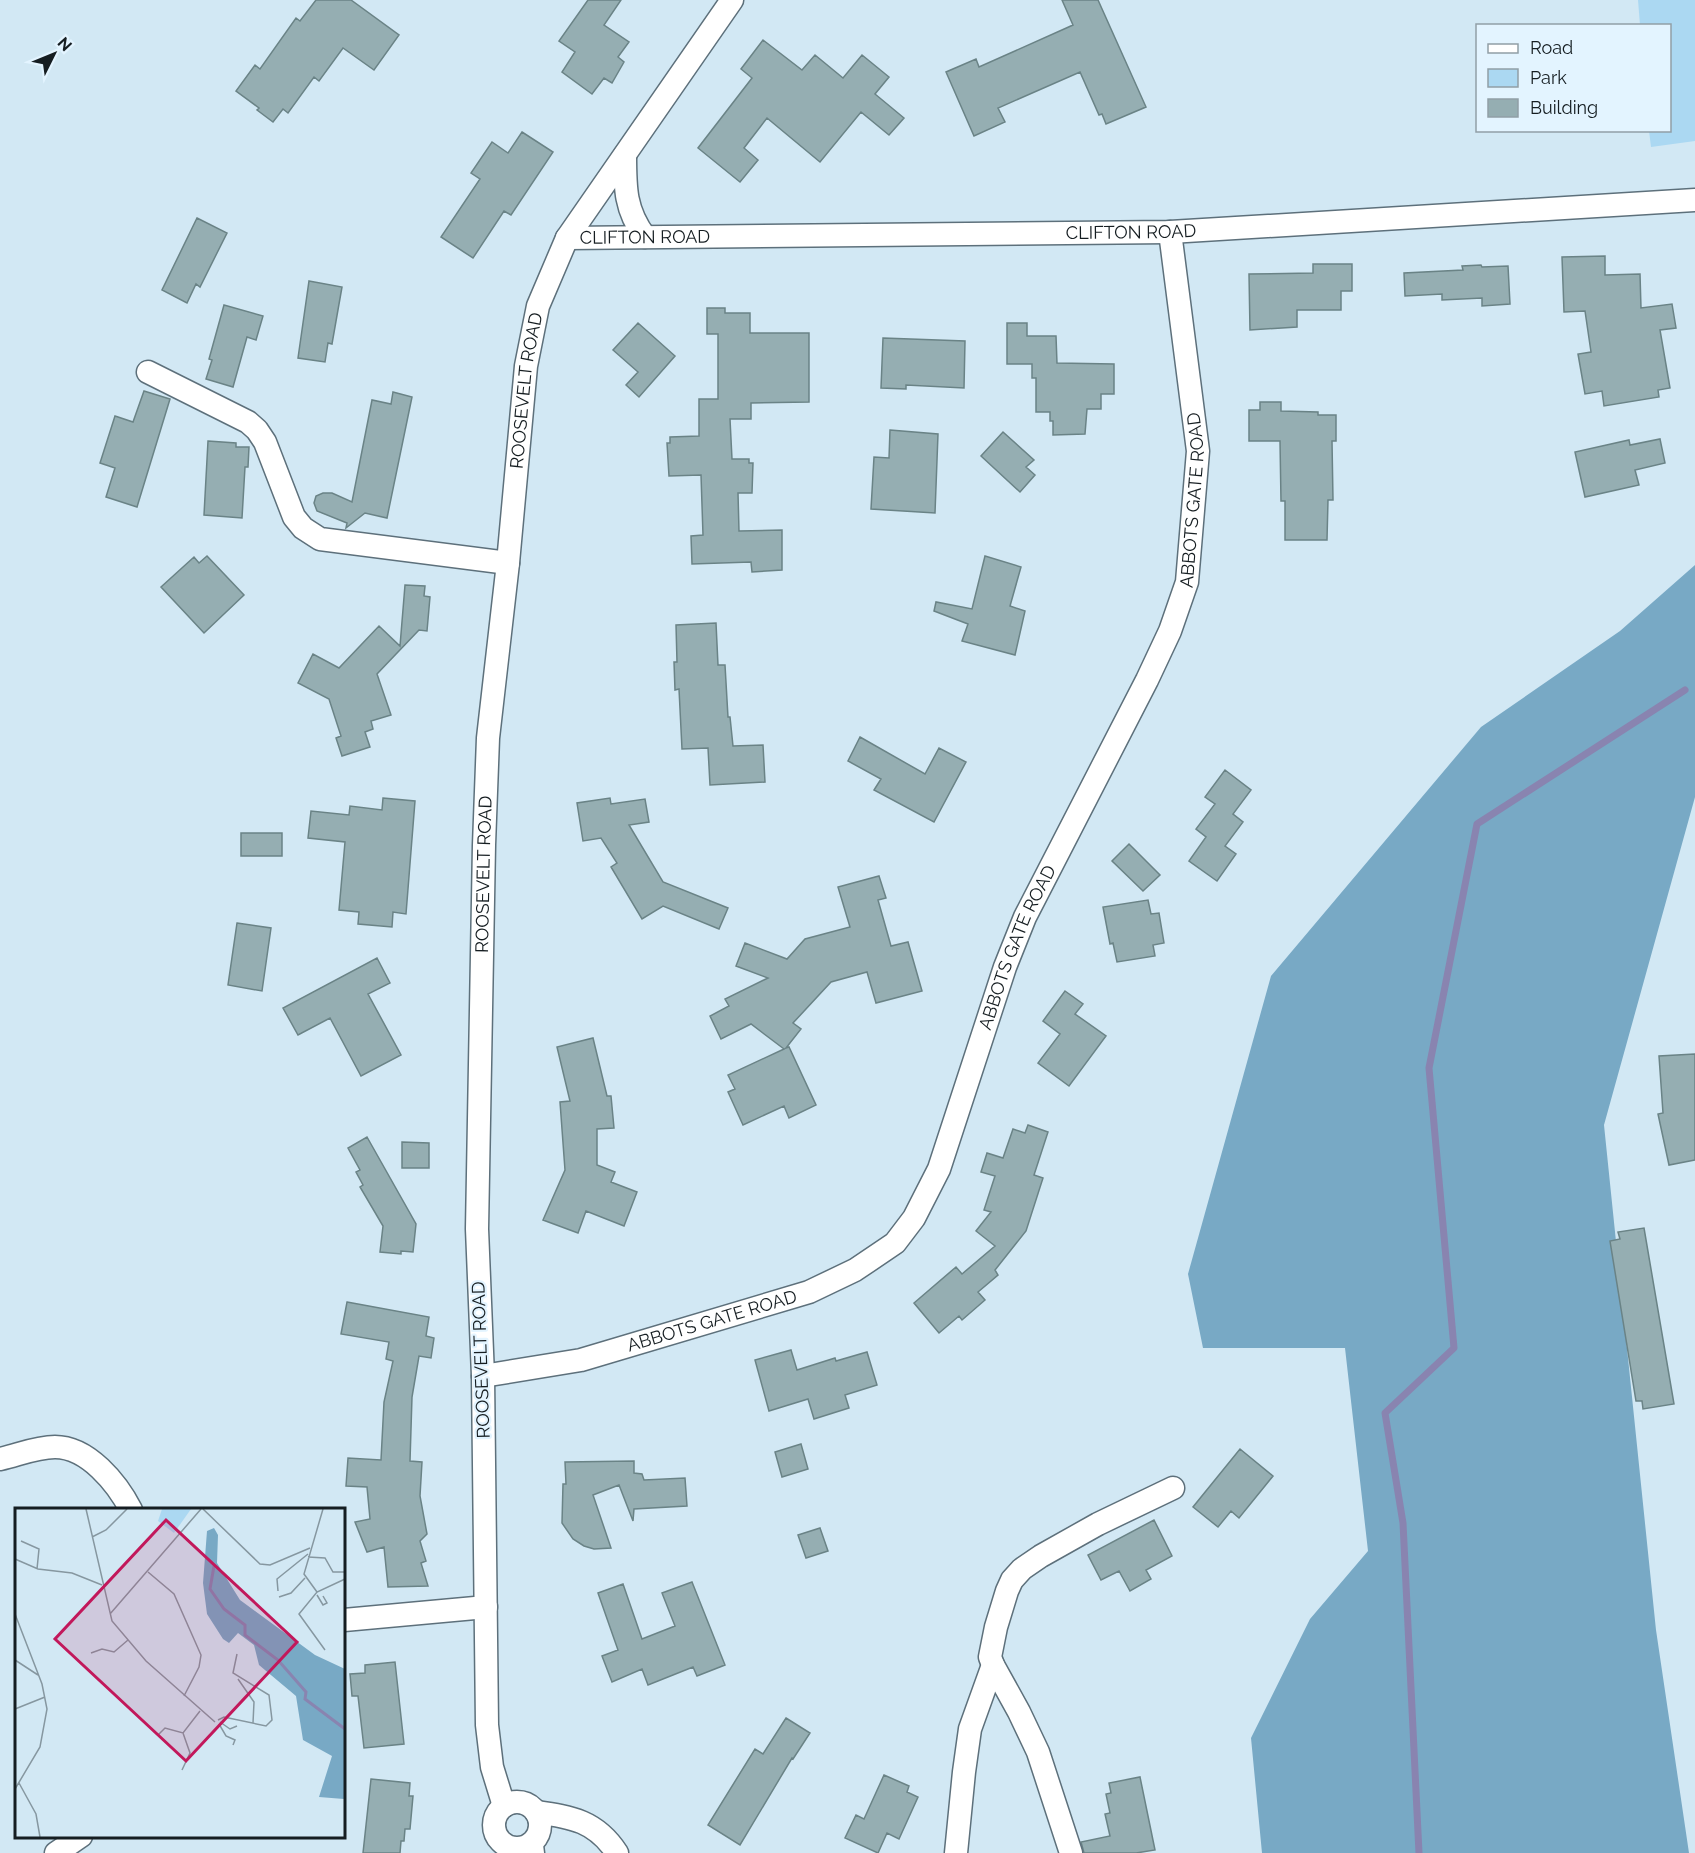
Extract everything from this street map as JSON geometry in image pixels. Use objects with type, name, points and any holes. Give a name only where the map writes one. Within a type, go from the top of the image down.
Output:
[{"type":"street","name":"ROOSEVELT ROAD","points":[[504,1806],[492,1767],[487,1725],[483,1376],[477,1229],[488,738],[529,344],[538,306],[567,238],[732,0]]},
{"type":"street","points":[[625,155],[625,185],[630,212],[645,237]]},
{"type":"street","name":"CLIFTON ROAD","points":[[567,238],[1170,232],[1695,200]]},
{"type":"street","name":"ABBOTS GATE ROAD","points":[[483,1376],[581,1360],[809,1292],[855,1270],[895,1243],[914,1218],[939,1168],[1005,967],[1025,917],[1147,680],[1170,631],[1187,582],[1198,451],[1170,232]]},
{"type":"street","points":[[147,372],[248,422],[257,430],[265,442],[294,517],[303,528],[320,539],[508,563]]},
{"type":"street","points":[[0,1459],[42,1448],[70,1449],[104,1471],[130,1508]]},
{"type":"street","points":[[1071,1853],[1038,1752],[990,1657],[996,1627],[1012,1580],[1022,1569],[1098,1524],[1173,1488]]},
{"type":"street","points":[[345,1620],[486,1607]]},
{"type":"street","points":[[956,1853],[970,1729],[993,1665]]},
{"type":"street","points":[[521,1802],[530,1805],[540,1820],[538,1845],[530,1844],[512,1850],[498,1838],[495,1821],[498,1812],[504,1806],[521,1802]]},
{"type":"street","points":[[536,1812],[563,1816],[593,1827],[608,1839],[617,1853]]},
{"type":"street","points":[[56,1853],[78,1838]]},
{"type":"green space","points":[[1638,0],[1695,0],[1695,141],[1651,147],[1649,132],[1671,132],[1671,24],[1640,24]]},
{"type":"shaded area","points":[[1695,565],[1695,797],[1604,1125],[1656,1630],[1689,1853],[1262,1853],[1251,1738],[1310,1619],[1368,1551],[1345,1348],[1203,1348],[1188,1274],[1271,976],[1481,727],[1620,631]]},
{"type":"building","points":[[316,0],[351,0],[399,35],[374,70],[343,48],[319,81],[314,77],[288,113],[283,109],[273,122],[236,91],[255,65],[260,69],[296,18],[300,21]]},
{"type":"building","points":[[588,0],[621,0],[604,25],[629,42],[618,57],[624,62],[612,83],[604,78],[592,94],[562,72],[575,52],[559,41]]},
{"type":"building","points":[[1062,0],[1098,0],[1146,107],[1106,124],[1102,114],[1099,115],[1080,72],[998,108],[1005,122],[974,136],[946,72],[976,59],[979,67],[1073,25]]},
{"type":"building","points":[[763,40],[802,70],[815,55],[843,78],[862,55],[889,77],[875,94],[904,118],[889,135],[861,112],[820,162],[767,118],[744,148],[758,160],[740,182],[698,148],[752,78],[741,69]]},
{"type":"building","points":[[522,132],[553,152],[511,215],[504,211],[473,258],[441,237],[480,179],[471,173],[492,142],[508,153]]},
{"type":"building","points":[[197,218],[227,233],[200,287],[196,284],[187,303],[162,290]]},
{"type":"building","points":[[1605,256],[1605,275],[1640,274],[1641,308],[1672,304],[1676,328],[1660,330],[1670,388],[1658,390],[1659,397],[1604,406],[1602,391],[1585,394],[1578,354],[1591,352],[1585,311],[1564,312],[1562,257]]},
{"type":"building","points":[[1313,264],[1352,264],[1352,291],[1341,291],[1341,310],[1297,310],[1297,327],[1250,330],[1249,274],[1313,273]]},
{"type":"building","points":[[1481,265],[1482,267],[1508,266],[1510,304],[1482,306],[1482,298],[1442,300],[1442,294],[1405,296],[1404,273],[1463,270],[1462,266]]},
{"type":"building","points":[[309,281],[342,287],[332,344],[328,343],[325,362],[298,358]]},
{"type":"building","points":[[224,305],[263,316],[256,340],[247,337],[233,387],[206,379],[212,360],[209,359]]},
{"type":"building","points":[[707,308],[725,308],[725,313],[750,313],[750,333],[809,333],[809,402],[751,403],[751,419],[730,419],[732,459],[749,459],[749,463],[753,463],[752,493],[738,493],[739,531],[782,530],[782,570],[752,572],[751,562],[692,564],[691,536],[703,535],[701,475],[669,476],[667,443],[670,443],[670,437],[699,436],[699,399],[718,399],[718,334],[707,334]]},
{"type":"building","points":[[638,323],[675,356],[639,397],[626,385],[638,372],[613,350]]},
{"type":"building","points":[[1007,323],[1027,323],[1027,336],[1056,336],[1057,363],[1114,364],[1114,394],[1101,394],[1101,409],[1087,409],[1085,434],[1053,435],[1053,421],[1050,421],[1050,412],[1036,412],[1036,378],[1032,378],[1032,364],[1007,364]]},
{"type":"building","points":[[883,338],[965,341],[964,388],[906,385],[906,389],[881,388]]},
{"type":"building","points":[[144,391],[170,399],[137,507],[106,497],[115,468],[100,463],[115,416],[133,422]]},
{"type":"building","points":[[393,392],[412,397],[387,518],[365,513],[346,528],[347,523],[317,511],[314,503],[316,496],[332,493],[352,502],[372,400],[391,404]]},
{"type":"building","points":[[1260,402],[1281,402],[1281,411],[1336,415],[1336,441],[1332,441],[1333,500],[1328,500],[1327,540],[1285,540],[1285,501],[1281,501],[1280,441],[1249,441],[1249,410],[1260,410]]},
{"type":"building","points":[[890,430],[938,434],[935,513],[871,509],[874,457],[889,458]]},
{"type":"building","points":[[1003,432],[1034,460],[1026,467],[1035,475],[1020,492],[981,456]]},
{"type":"building","points":[[1660,439],[1665,463],[1635,470],[1639,485],[1585,497],[1575,452],[1629,440],[1630,445]]},
{"type":"building","points":[[208,441],[236,443],[236,447],[249,447],[248,467],[245,467],[242,518],[204,515]]},
{"type":"building","points":[[207,556],[244,595],[204,633],[161,587],[194,557],[199,563]]},
{"type":"building","points":[[985,556],[1021,567],[1010,606],[1025,611],[1015,655],[962,641],[968,624],[934,611],[936,602],[972,609]]},
{"type":"building","points":[[405,585],[425,586],[424,596],[430,597],[427,631],[419,630],[377,674],[391,715],[371,721],[373,729],[365,732],[370,747],[342,756],[336,738],[341,736],[329,699],[298,683],[313,654],[339,668],[379,626],[400,646]]},
{"type":"building","points":[[716,623],[718,665],[725,665],[728,717],[730,717],[733,746],[763,745],[765,782],[710,785],[708,748],[682,749],[679,689],[675,690],[676,625]]},
{"type":"building","points":[[860,737],[925,774],[939,748],[966,762],[934,822],[874,790],[881,779],[848,761]]},
{"type":"building","points":[[1225,770],[1251,790],[1233,814],[1243,822],[1225,846],[1236,854],[1217,881],[1189,861],[1206,837],[1196,829],[1215,804],[1205,797]]},
{"type":"building","points":[[383,798],[415,801],[406,914],[393,912],[392,927],[358,924],[359,912],[339,910],[345,842],[308,838],[311,811],[349,815],[350,806],[382,810]]},
{"type":"building","points":[[610,798],[611,804],[645,799],[649,822],[629,825],[663,882],[728,908],[719,929],[663,906],[642,919],[611,867],[617,863],[601,838],[583,841],[577,803]]},
{"type":"building","points":[[241,833],[282,833],[282,856],[241,856]]},
{"type":"building","points":[[1129,844],[1160,875],[1143,891],[1112,861]]},
{"type":"building","points":[[879,876],[886,898],[878,900],[891,946],[908,942],[922,991],[876,1003],[867,972],[831,982],[793,1023],[801,1029],[786,1048],[789,1047],[816,1105],[789,1118],[784,1106],[743,1125],[728,1092],[735,1089],[728,1075],[784,1049],[751,1024],[721,1039],[710,1016],[729,1006],[725,999],[768,978],[736,966],[745,943],[787,959],[805,939],[850,927],[838,887]]},
{"type":"building","points":[[1148,900],[1151,914],[1159,913],[1164,943],[1153,945],[1155,956],[1117,962],[1113,943],[1110,944],[1103,907]]},
{"type":"building","points":[[237,923],[271,928],[262,991],[228,985]]},
{"type":"building","points":[[377,958],[390,983],[368,994],[401,1055],[361,1076],[330,1018],[298,1035],[283,1008]]},
{"type":"building","points":[[1065,991],[1083,1004],[1075,1014],[1106,1036],[1069,1086],[1038,1063],[1060,1034],[1043,1021]]},
{"type":"building","points":[[593,1038],[607,1096],[611,1096],[614,1128],[597,1129],[597,1165],[615,1172],[611,1182],[637,1192],[624,1226],[586,1211],[578,1233],[543,1220],[565,1170],[560,1102],[570,1101],[557,1047]]},
{"type":"building","points":[[1695,1054],[1695,1160],[1669,1165],[1658,1114],[1663,1113],[1659,1056]]},
{"type":"building","points":[[1028,1125],[1048,1132],[1034,1175],[1043,1178],[1026,1231],[995,1270],[998,1275],[978,1292],[985,1300],[962,1320],[959,1316],[939,1333],[914,1303],[956,1267],[962,1274],[995,1246],[976,1231],[991,1212],[984,1210],[995,1176],[981,1172],[987,1153],[1003,1158],[1013,1129],[1025,1133]]},
{"type":"building","points":[[367,1137],[416,1224],[413,1252],[401,1251],[401,1254],[380,1252],[383,1226],[360,1187],[363,1185],[356,1172],[360,1170],[348,1148]]},
{"type":"building","points":[[402,1142],[429,1143],[429,1168],[402,1168]]},
{"type":"building","points":[[1644,1228],[1674,1404],[1643,1409],[1642,1401],[1636,1401],[1610,1241],[1620,1239],[1618,1232]]},
{"type":"building","points":[[347,1302],[429,1317],[426,1336],[434,1338],[431,1358],[419,1356],[412,1397],[410,1461],[422,1462],[420,1496],[427,1534],[420,1541],[426,1561],[421,1563],[428,1586],[388,1587],[384,1547],[367,1552],[355,1522],[370,1519],[367,1487],[346,1486],[348,1458],[381,1460],[384,1402],[393,1361],[386,1359],[389,1342],[341,1334]]},
{"type":"building","points":[[791,1350],[797,1370],[835,1358],[836,1361],[867,1352],[877,1385],[845,1395],[849,1408],[814,1419],[808,1399],[769,1411],[755,1360]]},
{"type":"building","points":[[801,1444],[808,1469],[782,1477],[775,1452]]},
{"type":"building","points":[[1240,1449],[1273,1476],[1239,1518],[1231,1511],[1218,1527],[1193,1507]]},
{"type":"building","points":[[634,1461],[634,1473],[642,1474],[644,1480],[685,1478],[687,1506],[634,1509],[633,1521],[619,1485],[593,1495],[611,1548],[594,1549],[573,1539],[562,1523],[563,1484],[566,1484],[565,1462]]},
{"type":"building","points":[[1154,1520],[1172,1556],[1146,1570],[1151,1579],[1130,1591],[1119,1571],[1101,1580],[1088,1555]]},
{"type":"building","points":[[820,1528],[828,1551],[806,1558],[798,1535]]},
{"type":"building","points":[[692,1582],[725,1665],[697,1676],[693,1667],[648,1685],[642,1669],[612,1682],[602,1656],[618,1650],[598,1593],[623,1584],[642,1639],[675,1626],[662,1593]]},
{"type":"building","points":[[395,1662],[404,1744],[364,1748],[358,1696],[352,1696],[350,1674],[365,1673],[365,1665]]},
{"type":"building","points":[[786,1718],[810,1733],[792,1758],[740,1845],[708,1825],[755,1749],[763,1754]]},
{"type":"building","points":[[884,1775],[909,1786],[907,1792],[918,1797],[899,1839],[887,1833],[878,1853],[845,1838],[856,1815],[864,1819]]},
{"type":"building","points":[[1140,1777],[1155,1850],[1136,1853],[1084,1853],[1081,1842],[1110,1836],[1105,1814],[1110,1813],[1106,1794],[1111,1793],[1109,1783]]},
{"type":"building","points":[[371,1779],[410,1783],[409,1796],[413,1796],[410,1829],[405,1829],[400,1853],[363,1853]]},
{"type":"waterway","points":[[1419,1853],[1403,1523],[1385,1413],[1454,1348],[1429,1068],[1477,824],[1685,690]]}]
